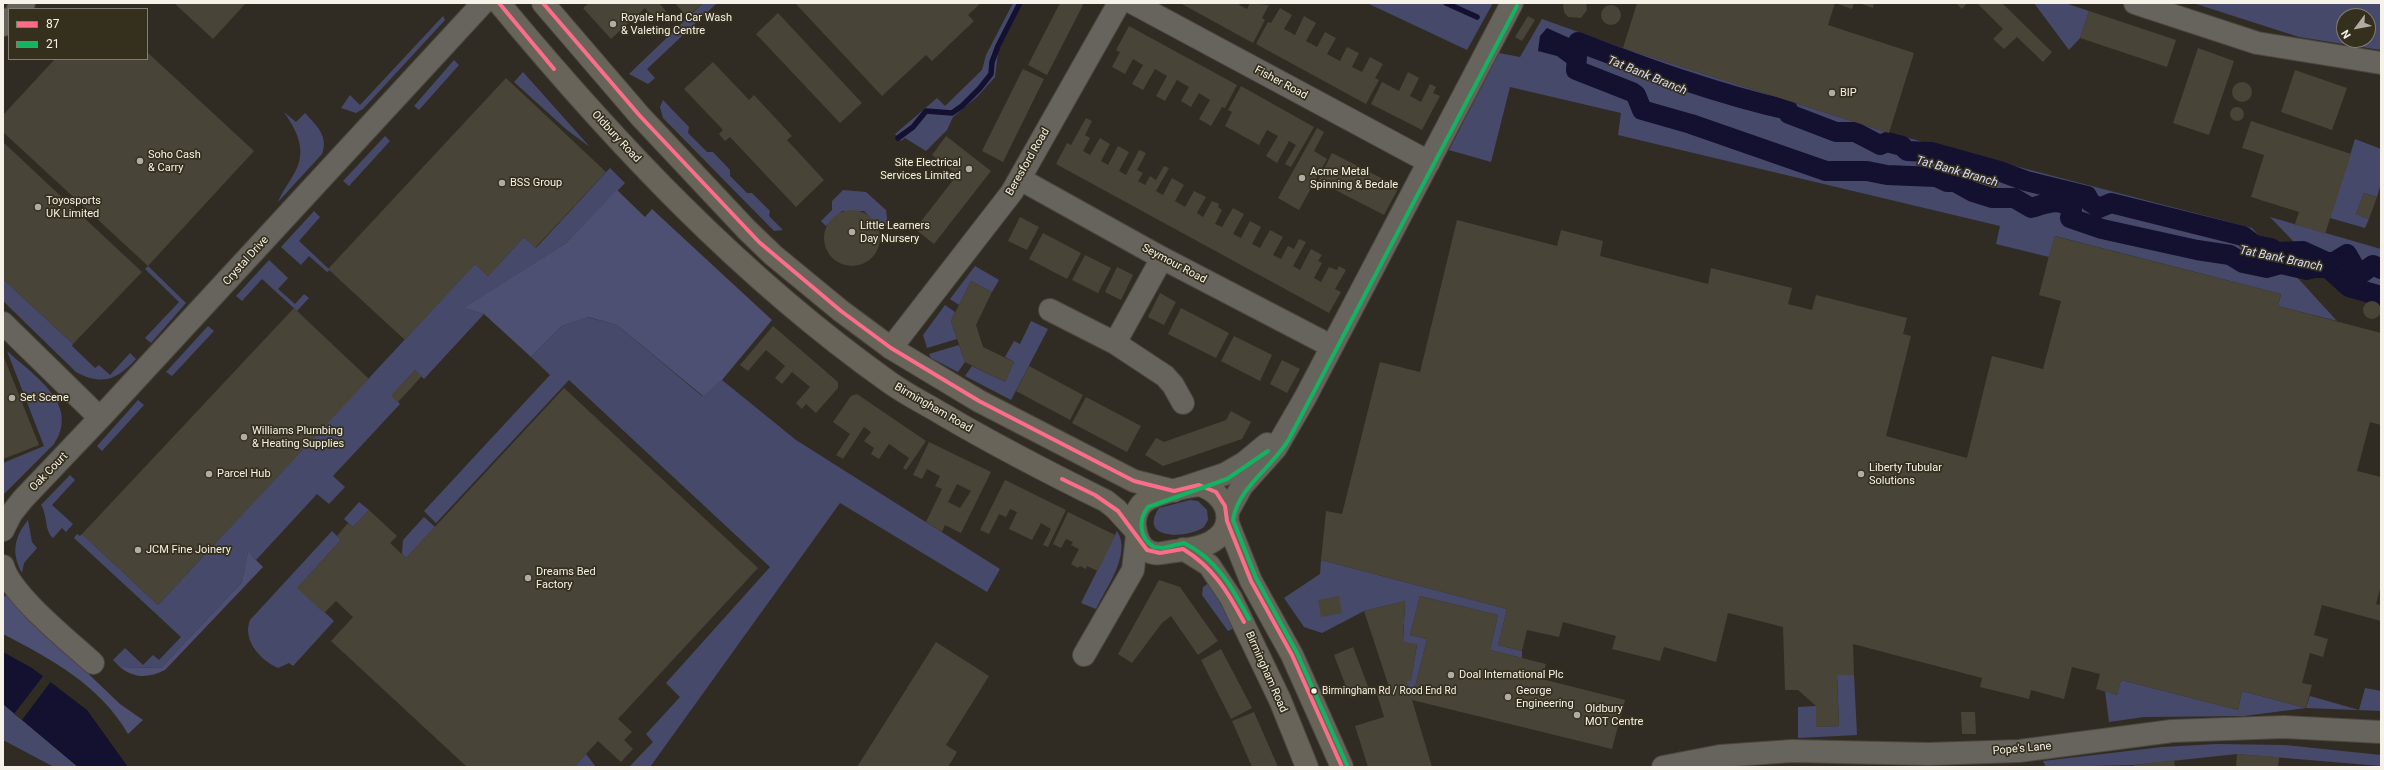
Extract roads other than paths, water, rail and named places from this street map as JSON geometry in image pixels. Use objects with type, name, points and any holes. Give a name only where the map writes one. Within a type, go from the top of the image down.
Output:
[{"type":"main road","name":"Oldbury Road","points":[[499,3],[566,83],[657,180],[743,262]]},
{"type":"main road","points":[[543,3],[640,116],[759,242],[842,311],[890,348],[979,401],[1134,481],[1180,489]]},
{"type":"main road","name":"Birmingham Road","points":[[743,262],[796,311],[891,384],[1020,459],[1106,501],[1116,509],[1147,550],[1161,553]]},
{"type":"main road","points":[[1136,534],[1134,522],[1137,512],[1144,502],[1180,489],[1199,485],[1209,488],[1223,500],[1227,517],[1251,581],[1292,655],[1342,767]]},
{"type":"main road","points":[[1161,553],[1212,542],[1220,535],[1227,517]]},
{"type":"main road","name":"Birmingham Road","points":[[1183,549],[1209,566],[1231,598],[1277,694],[1307,767]]},
{"type":"street","name":"Crystal Drive","points":[[100,418],[483,3]]},
{"type":"street","name":"Beresford Road","points":[[890,348],[1012,192],[1119,3]]},
{"type":"street","name":"Fisher Road","points":[[1133,3],[1429,162]]},
{"type":"street","points":[[1227,517],[1242,486],[1276,448],[1305,398],[1512,3]]},
{"type":"street","points":[[2135,3],[2256,43],[2381,63]]},
{"type":"street","name":"Seymour Road","points":[[1020,179],[1162,258],[1331,346]]},
{"type":"street","points":[[1115,343],[1162,258]]},
{"type":"street","points":[[1050,310],[1115,343],[1165,376],[1173,385],[1183,403]]},
{"type":"street","points":[[3,323],[100,418]]},
{"type":"street","name":"Oak Court","points":[[3,530],[10,514],[100,418]]},
{"type":"street","points":[[1180,489],[1225,474],[1244,463],[1287,428]]},
{"type":"street","points":[[1084,655],[1133,570],[1136,534]]},
{"type":"street","points":[[1133,570],[1161,553]]},
{"type":"street","points":[[3,566],[5,574],[18,593],[93,663]]},
{"type":"street","name":"Pope's Lane","points":[[1663,767],[1720,756],[1792,751],[1929,754],[2025,759],[2172,731],[2284,727],[2381,732]]},
{"type":"waterway","points":[[898,138],[913,127],[926,111],[952,113],[962,106],[980,88],[991,74],[992,62],[998,46],[1020,3]]},
{"type":"waterway","points":[[1446,3],[1477,17]]},
{"type":"waterway","name":"Tat Bank Branch","points":[[2381,269],[2373,265],[2359,275],[2347,254],[2334,262],[2327,262],[2303,251],[2276,252],[2271,248],[2255,245],[2243,236],[2111,203],[2099,208],[2090,202],[2087,196],[2026,181],[1999,171],[1931,152],[1907,151],[1902,146],[1887,142],[1880,145],[1855,132],[1836,132],[1789,114],[1788,110],[1761,104],[1708,88],[1656,71],[1578,42],[1576,70],[1632,92],[1636,95],[1642,110],[1691,124],[1826,171],[1867,171],[1887,175],[1936,177],[1947,182],[1955,182],[1973,192],[1992,198],[2014,198],[2031,208],[2052,202],[2062,203],[2072,209],[2070,218],[2102,229],[2197,250],[2230,255],[2243,263],[2267,268],[2281,264],[2307,270],[2314,268],[2328,268],[2349,287],[2381,296]]},
{"type":"place","name":"Royale Hand Car Wash & Valeting Centre","points":[[613,24]]},
{"type":"place","name":"BIP","points":[[1832,93]]},
{"type":"place","name":"Soho Cash & Carry","points":[[140,161]]},
{"type":"place","name":"Site Electrical Services Limited","points":[[969,169]]},
{"type":"place","name":"Acme Metal Spinning & Bedale","points":[[1302,178]]},
{"type":"place","name":"BSS Group","points":[[502,183]]},
{"type":"place","name":"Toyosports UK Limited","points":[[38,207]]},
{"type":"place","name":"Little Learners Day Nursery","points":[[852,232]]},
{"type":"place","name":"Set Scene","points":[[12,398]]},
{"type":"place","name":"Williams Plumbing & Heating Supplies","points":[[244,437]]},
{"type":"place","name":"Parcel Hub","points":[[209,474]]},
{"type":"place","name":"Liberty Tubular Solutions","points":[[1861,474]]},
{"type":"place","name":"JCM Fine Joinery","points":[[138,550]]},
{"type":"place","name":"Dreams Bed Factory","points":[[528,578]]},
{"type":"place","name":"Doal International Plc","points":[[1451,675]]},
{"type":"place","name":"Birmingham Rd / Rood End Rd","points":[[1314,691]]},
{"type":"place","name":"George Engineering","points":[[1508,697]]},
{"type":"place","name":"Oldbury MOT Centre","points":[[1577,715]]}]
